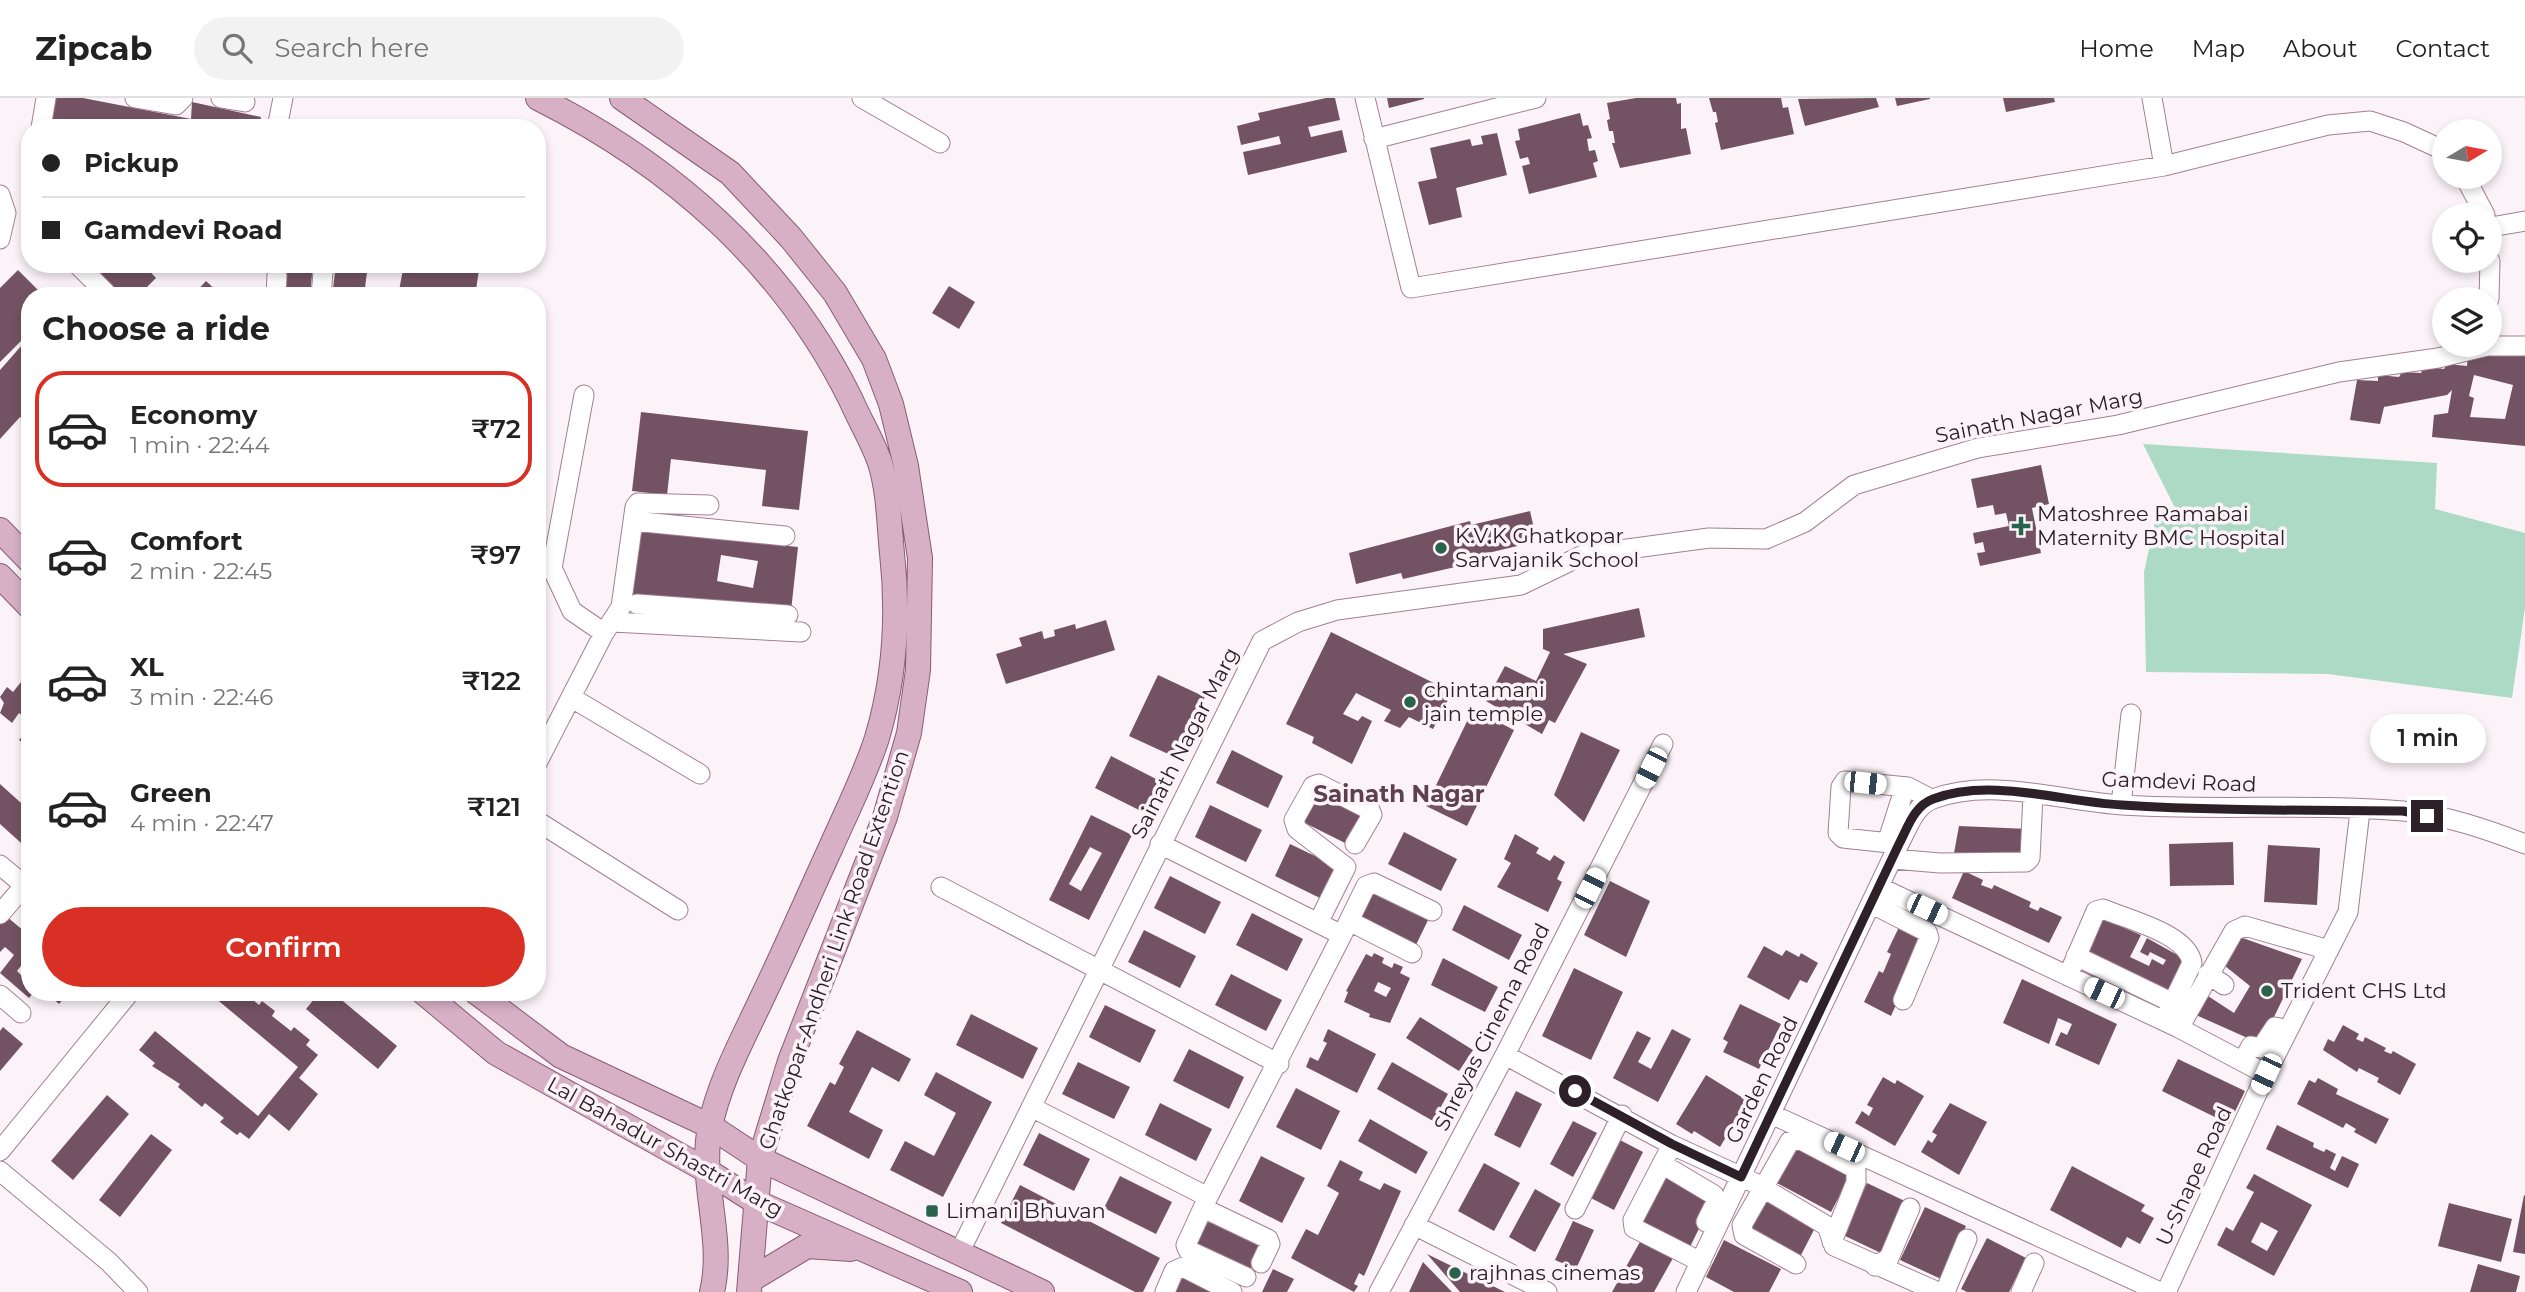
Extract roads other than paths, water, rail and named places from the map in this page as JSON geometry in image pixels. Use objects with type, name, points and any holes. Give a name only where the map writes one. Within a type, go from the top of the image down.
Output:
[{"type":"main road","name":"Ghatkopar-Andheri Link Road Extention","points":[[538,98],[581,120],[668,176],[743,242],[800,312],[839,376],[880,464],[896,592],[895,658],[877,738],[850,805],[731,1065],[710,1126],[706,1170],[717,1273],[712,1292]]},
{"type":"main road","name":"Ghatkopar-Andheri Link Road Extention","points":[[622,98],[730,173],[792,238],[835,293],[874,359],[891,404],[906,466],[920,558],[918,670],[909,733],[885,817],[790,1061],[760,1159],[750,1286]]},
{"type":"main road","points":[[0,530],[21,552]]},
{"type":"main road","points":[[0,576],[21,598]]},
{"type":"main road","points":[[850,805],[885,817]]},
{"type":"main road","name":"Lal Bahadur Shastri Marg","points":[[435,1001],[496,1053],[706,1170],[756,1202],[960,1292]]},
{"type":"main road","name":"Lal Bahadur Shastri Marg","points":[[488,1001],[561,1056],[710,1126],[760,1159],[960,1251],[1042,1292]]},
{"type":"main road","points":[[750,1286],[807,1246],[869,1250]]},
{"type":"street","points":[[42,119],[46,98]]},
{"type":"street","points":[[135,98],[176,105],[183,98]]},
{"type":"street","points":[[221,98],[245,102]]},
{"type":"street","points":[[278,119],[283,98]]},
{"type":"street","points":[[862,98],[940,144]]},
{"type":"street","points":[[1365,98],[1411,288],[2164,166],[2328,125],[2370,121],[2432,145]]},
{"type":"street","points":[[1374,139],[1468,106],[1536,98]]},
{"type":"street","points":[[2152,98],[2164,166]]},
{"type":"street","points":[[0,195],[6,213],[0,239]]},
{"type":"street","points":[[2502,224],[2525,220]]},
{"type":"street","points":[[86,273],[100,287]]},
{"type":"street","points":[[276,275],[276,287]]},
{"type":"street","name":"Sainath Nagar Marg","points":[[2502,345],[2525,346]]},
{"type":"street","name":"Sainath Nagar Marg","points":[[960,1251],[1262,641],[1298,622],[1337,610],[1521,585],[1583,555],[1709,538],[1766,539],[1805,522],[1854,485],[1978,447],[2118,425],[2339,372],[2442,357]]},
{"type":"street","points":[[584,395],[552,568],[572,611],[608,627],[692,617],[777,620],[801,632]]},
{"type":"street","points":[[546,747],[621,607],[635,507],[638,503],[709,505]]},
{"type":"street","points":[[633,521],[785,536]]},
{"type":"street","points":[[637,604],[692,617]]},
{"type":"street","points":[[572,698],[700,774]]},
{"type":"street","points":[[2121,805],[2131,714]]},
{"type":"street","name":"Shreyas Cinema Road","points":[[1379,1292],[1505,1055],[1663,744]]},
{"type":"street","points":[[1931,799],[1905,787],[1845,781],[1841,787],[1838,834],[1843,838],[1940,863],[2026,862],[2030,858],[2034,795]]},
{"type":"street","points":[[1318,923],[1346,867],[1297,829],[1294,820],[1312,786],[1319,784],[1370,810],[1372,815],[1355,844]]},
{"type":"street","points":[[1875,895],[1893,849],[1905,787]]},
{"type":"street","name":"Gamdevi Road","points":[[1931,799],[1960,791],[1984,790],[2121,805],[2403,811],[2473,825],[2525,844]]},
{"type":"street","points":[[1893,849],[1919,807],[1931,799]]},
{"type":"street","name":"U-Shape Road","points":[[1771,1114],[2160,1292],[2168,1288],[2266,1074],[2348,912],[2360,811]]},
{"type":"street","points":[[546,827],[678,910]]},
{"type":"street","points":[[1160,844],[1318,923],[1346,928],[1412,953]]},
{"type":"street","points":[[0,865],[21,880]]},
{"type":"street","points":[[1246,1277],[1188,1250],[1186,1245],[1205,1202],[1279,1064],[1366,886],[1374,883],[1432,911]]},
{"type":"street","points":[[941,887],[1279,1064]]},
{"type":"street","points":[[0,914],[21,892]]},
{"type":"street","points":[[1875,895],[2068,976],[2266,1074]]},
{"type":"street","points":[[1875,895],[1927,932],[1929,938],[1903,1000]]},
{"type":"street","name":"Garden Road","points":[[1686,1292],[1695,1259],[1741,1177],[1875,895]]},
{"type":"street","points":[[2068,976],[2096,911],[2103,909],[2180,942],[2190,954],[2192,963],[2173,1003],[2171,1025]]},
{"type":"street","points":[[2171,1025],[2216,980],[2234,931],[2245,926],[2329,950]]},
{"type":"street","points":[[2076,956],[2173,1003]]},
{"type":"street","points":[[0,995],[21,1013]]},
{"type":"street","points":[[0,1151],[123,1001]]},
{"type":"street","points":[[2243,1061],[2251,1046],[2261,1048],[2265,1045],[2275,1027],[2288,1030]]},
{"type":"street","points":[[1505,1055],[1672,1144],[1762,1187],[1827,1226],[1834,1246],[1938,1292]]},
{"type":"street","points":[[1031,1107],[1268,1239],[1270,1244],[1261,1263]]},
{"type":"street","points":[[1575,1209],[1622,1115]]},
{"type":"street","points":[[1796,1264],[1744,1235],[1742,1225],[1790,1140],[1799,1139],[1856,1169],[1856,1182],[1832,1242]]},
{"type":"street","points":[[1662,1164],[1714,1195],[1716,1202],[1695,1259],[1634,1228],[1633,1220],[1672,1144]]},
{"type":"street","points":[[0,1171],[109,1262],[138,1292]]},
{"type":"street","points":[[1875,1266],[1889,1258],[1910,1208]]},
{"type":"street","points":[[1414,1225],[1547,1292]]},
{"type":"street","points":[[1945,1292],[1968,1239]]},
{"type":"street","points":[[2021,1292],[2034,1263]]},
{"type":"street","points":[[1165,1292],[1174,1271],[1183,1268],[1233,1292]]},
{"type":"place","name":"Matoshree Ramabai Maternity BMC Hospital","points":[[2021,526]]},
{"type":"place","name":"K.V.K Ghatkopar Sarvajanik School","points":[[1441,548]]},
{"type":"place","name":"chintamani jain temple","points":[[1410,702]]},
{"type":"place","name":"Trident CHS Ltd","points":[[2267,991]]},
{"type":"place","name":"Limani Bhuvan","points":[[932,1211]]},
{"type":"place","name":"rajhnas cinemas","points":[[1455,1273]]},
{"type":"district","name":"Sainath Nagar","points":[[1399,794]]}]
